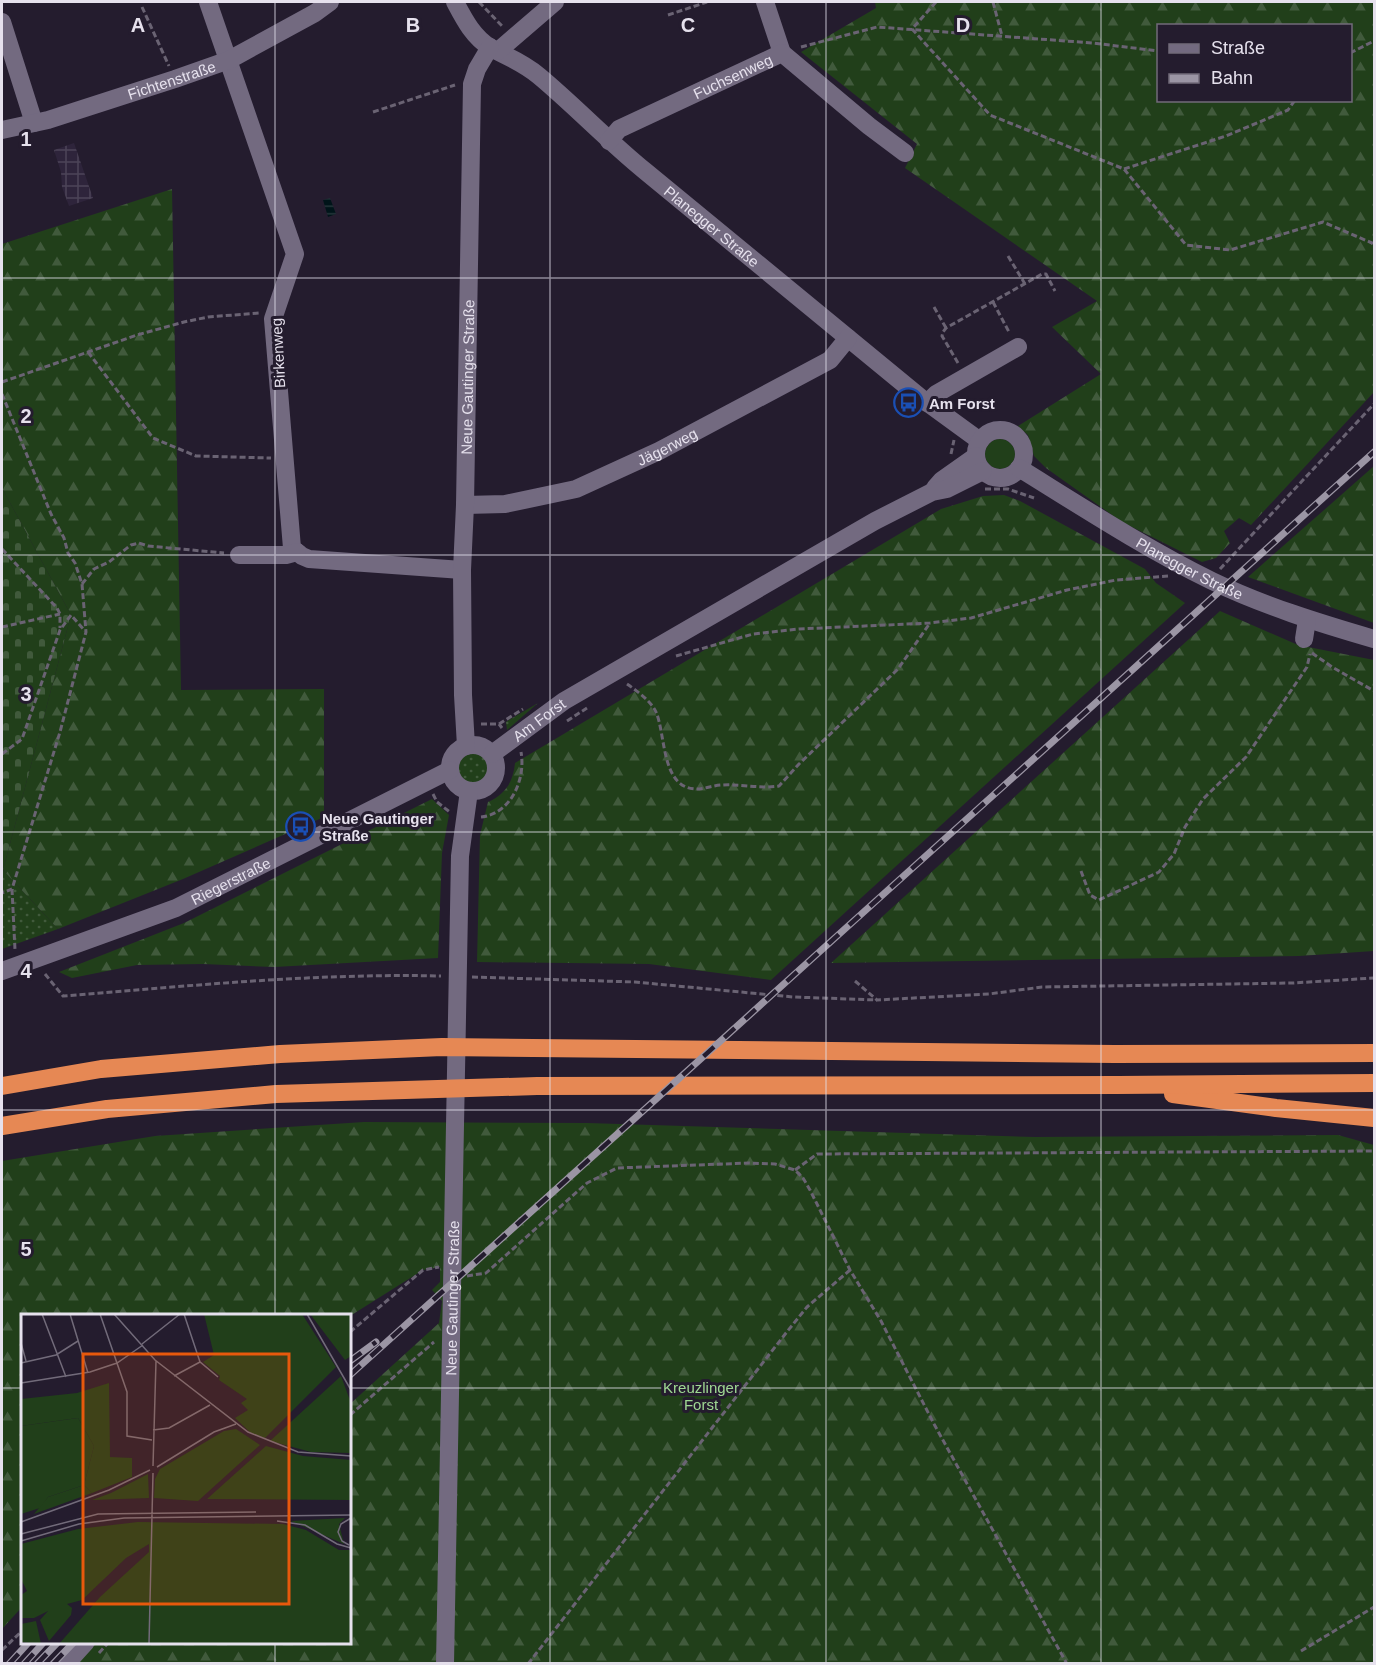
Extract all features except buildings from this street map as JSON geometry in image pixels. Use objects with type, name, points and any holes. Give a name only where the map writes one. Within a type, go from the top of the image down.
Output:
[{"type":"highway","points":[[2,1086],[101,1069],[280,1054],[442,1047],[1104,1054],[1374,1053]]},
{"type":"highway","points":[[2,1126],[107,1109],[276,1094],[537,1086],[1118,1086],[1374,1083]]},
{"type":"highway","points":[[1118,1086],[1276,1108],[1374,1118]]},
{"type":"street","name":"Birkenweg","points":[[208,2],[295,254],[273,319],[291,540],[292,548],[297,552]]},
{"type":"street","name":"Fichtenstraße","points":[[2,130],[34,123],[228,60],[315,13],[330,2]]},
{"type":"street","name":"Planegger Straße","points":[[454,2],[468,26],[494,49],[522,63],[539,76],[609,141],[927,403],[992,477],[999,478],[1014,474],[1019,468],[1101,519],[1209,580],[1307,620],[1374,639]]},
{"type":"street","points":[[494,49],[555,2]]},
{"type":"street","points":[[765,2],[782,53]]},
{"type":"street","points":[[2,22],[34,123]]},
{"type":"street","name":"Neue Gautinger Straße","points":[[466,746],[463,696],[462,570],[472,86],[477,69],[494,49]]},
{"type":"street","name":"Fuchsenweg","points":[[609,141],[619,129],[782,53],[905,153]]},
{"type":"street","name":"Jägerweg","points":[[465,505],[505,504],[576,489],[659,451],[830,360],[848,338]]},
{"type":"street","points":[[927,403],[936,394],[1014,340]]},
{"type":"street","points":[[981,464],[990,433],[998,430],[1013,434],[1022,446],[1023,454],[1019,468]]},
{"type":"street","name":"Am Forst","points":[[492,754],[564,701],[875,521],[932,492],[947,489],[981,464]]},
{"type":"street","points":[[239,555],[286,555],[297,552],[309,559],[462,570]]},
{"type":"street","points":[[1307,620],[1307,646]]},
{"type":"street","points":[[466,746],[480,746],[492,754],[496,769],[490,783],[477,791],[469,791],[456,784],[450,771],[454,756],[466,746]]},
{"type":"street","name":"Riegerstraße","points":[[9,969],[176,908],[450,771]]},
{"type":"street","name":"Neue Gautinger Straße","points":[[445,1664],[453,1328],[447,1271],[454,1146],[460,856],[469,791]]},
{"type":"street","points":[[66,1664],[84,1644]]},
{"type":"path","points":[[668,15],[707,2]]},
{"type":"path","points":[[912,29],[936,2]]},
{"type":"path","points":[[993,2],[1002,36]]},
{"type":"path","points":[[142,7],[175,79]]},
{"type":"path","points":[[782,53],[877,27],[1157,51]]},
{"type":"path","points":[[912,29],[990,115],[1124,169],[1186,245],[1230,250],[1323,222],[1372,243],[1374,247]]},
{"type":"path","points":[[1352,52],[1374,41]]},
{"type":"path","points":[[373,112],[457,84],[472,86]]},
{"type":"path","points":[[1124,169],[1226,136],[1288,110],[1294,102]]},
{"type":"path","points":[[1008,256],[1025,284]]},
{"type":"path","points":[[963,372],[942,336],[946,328],[1042,274],[1046,274],[1055,291]]},
{"type":"path","points":[[993,302],[1014,340]]},
{"type":"path","points":[[934,307],[946,328]]},
{"type":"path","points":[[2,382],[137,335],[184,322],[208,317],[276,311]]},
{"type":"path","points":[[88,352],[153,438],[196,456],[286,459]]},
{"type":"path","points":[[2,394],[51,514],[64,538],[68,553],[75,563],[82,584],[86,632],[60,732],[12,889],[9,969]]},
{"type":"path","points":[[1209,580],[1374,404]]},
{"type":"path","points":[[981,464],[1008,489],[1036,499]]},
{"type":"path","points":[[82,584],[94,569],[109,562],[131,545],[139,543],[172,549],[239,555]]},
{"type":"path","points":[[2,549],[57,608],[60,614],[60,630]]},
{"type":"path","points":[[667,658],[753,634],[799,629],[930,623],[971,618],[1067,590],[1116,580],[1170,576],[1161,571]]},
{"type":"path","points":[[2,627],[60,614]]},
{"type":"path","points":[[2,753],[22,739],[60,630],[71,615],[86,632]]},
{"type":"path","points":[[626,683],[641,694],[656,711],[666,759],[673,775],[681,784],[695,789],[720,785],[779,786],[898,669],[930,623]]},
{"type":"path","points":[[1307,646],[1332,667],[1374,691]]},
{"type":"path","points":[[1081,871],[1090,895],[1099,900],[1159,872],[1174,854],[1185,827],[1203,799],[1246,757],[1307,667],[1307,646]]},
{"type":"path","points":[[478,723],[499,724],[512,739]]},
{"type":"path","points":[[2,893],[12,889]]},
{"type":"path","points":[[45,974],[63,996],[386,975],[458,985],[635,982],[782,996],[877,1000],[988,994],[1042,987],[1293,983],[1374,978]]},
{"type":"path","points":[[855,981],[877,1000]]},
{"type":"path","points":[[795,1170],[817,1154],[1374,1151]]},
{"type":"path","points":[[351,1331],[423,1270],[447,1271],[467,1276],[486,1273],[587,1183],[617,1168],[749,1163],[775,1164],[795,1170],[803,1178],[850,1270],[1067,1664]]},
{"type":"path","points":[[528,1664],[807,1307],[850,1270]]},
{"type":"path","points":[[351,1414],[453,1328]]},
{"type":"path","points":[[1300,1651],[1374,1608]]},
{"type":"path","points":[[2,1650],[21,1632]]},
{"type":"shaded area","points":[[74,143],[93,198],[69,206],[62,187],[61,172],[54,150]]},
{"type":"shaded area","points":[[330,198],[336,214],[328,217],[323,200]]},
{"type":"green space","points":[[875,2],[1374,2],[1374,392],[1251,525],[1239,518],[1224,531],[1230,543],[1216,558],[1202,562],[1122,522],[1046,468],[1034,456],[1028,435],[1018,426],[1101,374],[1052,327],[1097,301],[905,168],[917,144],[801,52],[876,8]]},
{"type":"green space","points":[[172,189],[181,690],[324,689],[324,817],[183,879],[58,929],[3,870],[71,615],[2,488],[2,244]]},
{"type":"green space","points":[[1000,439],[1011,443],[1015,454],[1011,465],[1000,469],[989,465],[985,454],[989,443]]},
{"type":"green space","points":[[1374,466],[1374,623],[1248,577]]},
{"type":"green space","points":[[2,488],[71,615],[3,870],[2,870]]},
{"type":"green space","points":[[1004,495],[1020,501],[1145,569],[1156,583],[1185,603],[771,980],[649,964],[477,962],[480,835],[488,802],[507,787],[515,763],[941,509],[983,496]]},
{"type":"green space","points":[[1220,611],[1298,645],[1374,660],[1374,951],[1299,956],[831,963]]},
{"type":"green space","points":[[538,703],[507,730],[506,722]]},
{"type":"green space","points":[[473,753],[479,754],[487,762],[487,774],[479,782],[473,783],[467,782],[459,774],[458,768],[459,762],[467,754]]},
{"type":"green space","points":[[432,799],[449,815],[442,853],[438,958],[274,967],[203,964],[137,965],[72,978],[59,972],[184,923]]},
{"type":"green space","points":[[3,870],[58,929],[2,949]]},
{"type":"green space","name":"Kreuzlinger Forst","points":[[364,1122],[587,1123],[1035,1137],[1338,1135],[1374,1145],[1374,1663],[73,1663],[91,1644],[351,1644],[351,1403],[439,1323],[442,1301],[432,1290],[440,1282],[440,1267],[423,1270],[351,1315],[21,1314],[21,1608],[2,1629],[2,1161],[155,1136]]},
{"type":"railway","points":[[351,1374],[1374,452]]},
{"type":"railway","points":[[351,1360],[376,1342]]},
{"type":"railway","points":[[9,1664],[27,1644]]},
{"type":"railway","points":[[24,1664],[42,1644]]},
{"type":"railway","points":[[37,1664],[56,1644]]},
{"type":"railway","points":[[53,1664],[72,1644]]},
{"type":"place","name":"Am Forst","points":[[908,403]]},
{"type":"place","name":"Neue Gautinger Straße","points":[[301,827]]}]
